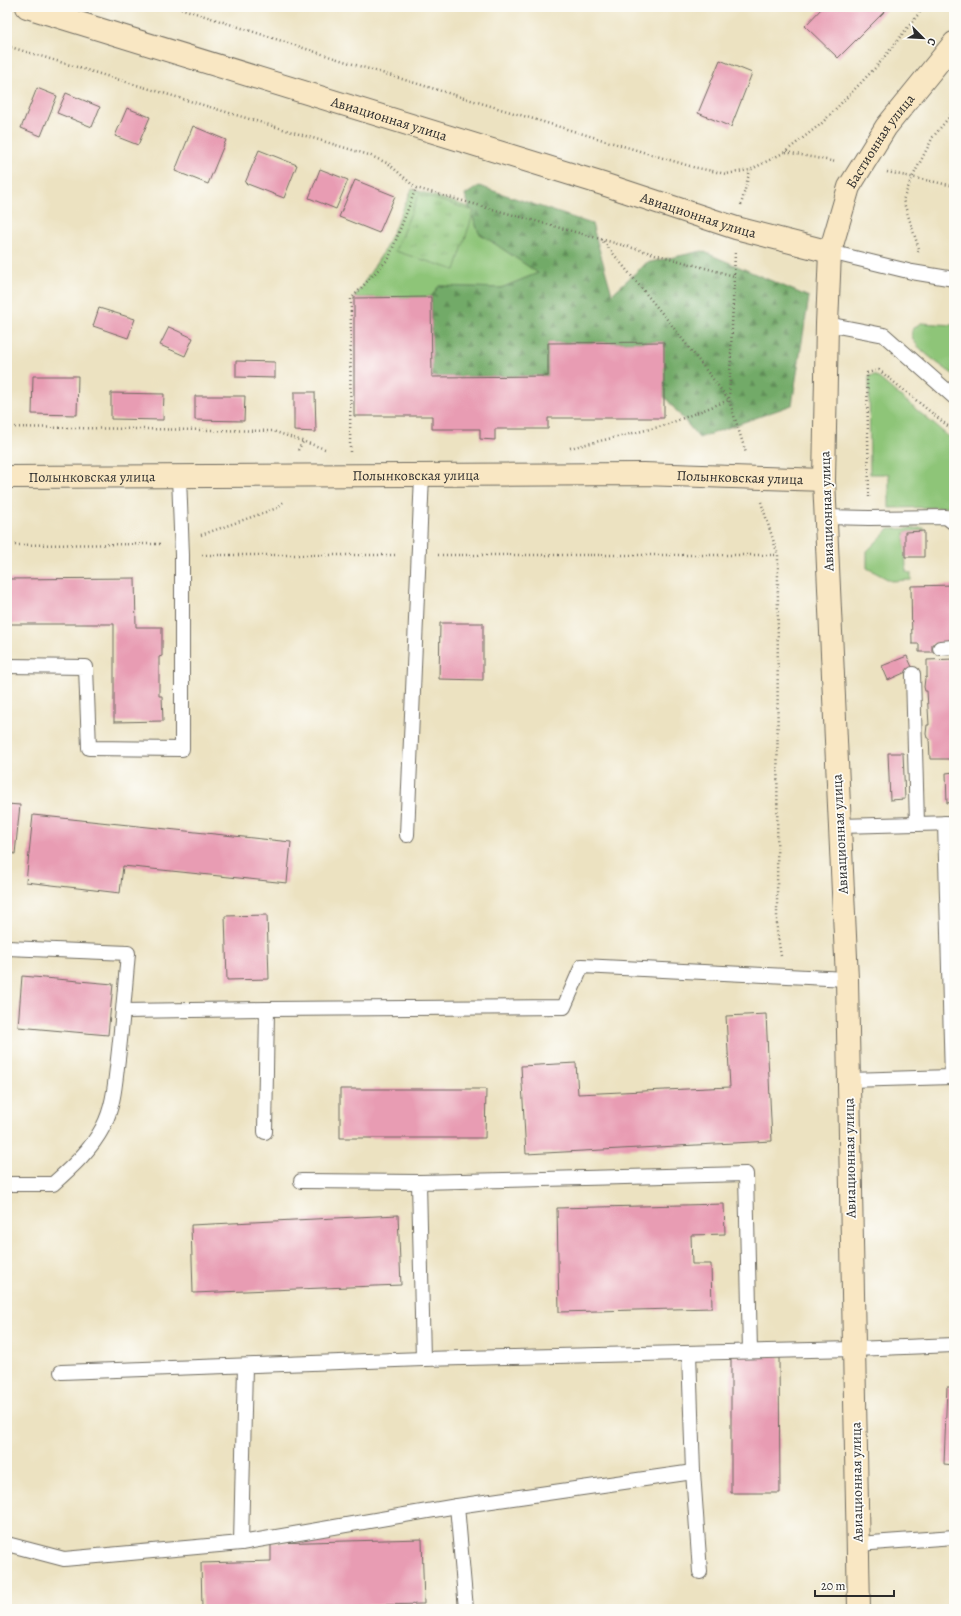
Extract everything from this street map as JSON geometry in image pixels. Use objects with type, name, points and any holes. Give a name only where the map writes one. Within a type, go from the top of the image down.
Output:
[{"type":"main road","name":"Авиационная улица","points":[[27,7],[603,184],[736,228],[830,252],[824,480],[847,979],[859,1609]]},
{"type":"main road","name":"Бастионная улица","points":[[830,252],[849,187],[886,127],[954,43]]},
{"type":"main road","name":"Полынковская улица","points":[[7,476],[179,477],[643,474],[824,480]]},
{"type":"lane","points":[[830,252],[912,272],[954,279]]},
{"type":"lane","points":[[827,324],[884,335],[954,397]]},
{"type":"lane","points":[[407,835],[422,475]]},
{"type":"lane","points":[[7,666],[86,667],[89,748],[182,749],[182,556],[179,477]]},
{"type":"lane","points":[[826,517],[946,517],[954,523]]},
{"type":"lane","points":[[913,674],[917,824]]},
{"type":"lane","points":[[840,826],[950,823],[953,1078],[849,1080]]},
{"type":"lane","points":[[7,948],[128,953],[124,1011],[113,1103],[103,1127],[89,1149],[53,1184],[7,1184]]},
{"type":"lane","points":[[124,1011],[564,1007],[582,966],[847,979]]},
{"type":"lane","points":[[265,1132],[267,1009]]},
{"type":"lane","points":[[301,1181],[419,1182],[746,1174],[750,1352]]},
{"type":"lane","points":[[419,1182],[423,1360]]},
{"type":"lane","points":[[61,1372],[423,1360],[854,1349],[954,1344]]},
{"type":"lane","points":[[689,1353],[693,1472],[700,1572]]},
{"type":"lane","points":[[241,1543],[245,1366]]},
{"type":"lane","points":[[7,1544],[64,1559],[241,1543],[457,1506],[693,1472]]},
{"type":"lane","points":[[457,1506],[466,1609]]},
{"type":"lane","points":[[858,1544],[954,1537]]},
{"type":"path","points":[[177,7],[359,66],[693,167],[726,174],[750,170],[785,152],[822,123],[878,65],[924,7]]},
{"type":"path","points":[[7,46],[369,155],[388,164],[416,188],[734,276]]},
{"type":"path","points":[[912,272],[920,249],[903,200],[912,178],[934,137],[954,112]]},
{"type":"path","points":[[729,400],[736,228],[750,170]]},
{"type":"path","points":[[350,453],[351,298],[389,258],[416,188]]},
{"type":"path","points":[[602,240],[670,323],[729,400],[778,555],[777,932],[783,976]]},
{"type":"path","points":[[869,518],[867,373],[879,370],[954,431]]},
{"type":"path","points":[[566,449],[663,426],[729,400]]},
{"type":"path","points":[[7,427],[273,432],[329,451]]},
{"type":"path","points":[[182,556],[197,537],[277,508],[291,494],[292,461],[303,442]]},
{"type":"path","points":[[343,453],[358,453]]},
{"type":"path","points":[[7,545],[165,544],[182,556],[778,555]]},
{"type":"green space","points":[[479,186],[592,224],[612,294],[646,263],[702,251],[809,297],[792,405],[699,438],[664,396],[663,342],[548,343],[548,376],[432,377],[431,297],[439,286],[501,288],[538,273],[479,233],[465,195]]},
{"type":"green space","points":[[412,189],[469,207],[479,233],[538,273],[501,288],[439,286],[431,297],[354,298],[384,251]]},
{"type":"green space","points":[[419,194],[474,211],[455,270],[395,251]]},
{"type":"green space","points":[[921,323],[954,325],[954,375],[930,358],[915,342],[912,336],[913,328]]},
{"type":"green space","points":[[875,375],[954,441],[954,507],[889,508],[889,474],[870,474],[869,376]]},
{"type":"green space","points":[[924,528],[924,531],[905,532],[906,572],[911,573],[911,580],[891,581],[867,568],[867,551],[889,529]]},
{"type":"building","points":[[823,7],[889,7],[838,58],[805,26]]},
{"type":"building","points":[[720,60],[752,73],[731,127],[698,113]]},
{"type":"building","points":[[37,88],[57,96],[41,136],[21,128]]},
{"type":"building","points":[[66,93],[100,107],[92,127],[57,113]]},
{"type":"building","points":[[127,108],[150,117],[138,145],[115,136]]},
{"type":"building","points":[[193,126],[226,140],[208,184],[175,171]]},
{"type":"building","points":[[259,150],[297,165],[284,198],[245,183]]},
{"type":"building","points":[[320,169],[348,180],[336,209],[309,198]]},
{"type":"building","points":[[355,180],[395,196],[379,233],[339,217]]},
{"type":"building","points":[[431,297],[432,377],[548,376],[548,343],[664,342],[664,418],[548,418],[548,429],[495,429],[495,440],[480,439],[480,429],[432,429],[432,416],[354,416],[354,298]]},
{"type":"building","points":[[99,308],[135,319],[128,338],[93,326]]},
{"type":"building","points":[[169,327],[193,338],[185,356],[160,345]]},
{"type":"building","points":[[236,361],[275,362],[275,378],[236,377]]},
{"type":"building","points":[[33,376],[78,376],[77,415],[32,414]]},
{"type":"building","points":[[294,392],[315,392],[316,432],[294,431]]},
{"type":"building","points":[[111,393],[164,394],[163,420],[111,419]]},
{"type":"building","points":[[195,396],[245,396],[244,421],[195,420]]},
{"type":"building","points":[[924,531],[924,557],[905,557],[905,532]]},
{"type":"building","points":[[135,578],[136,627],[162,627],[162,656],[159,657],[159,696],[162,696],[163,721],[114,722],[114,624],[7,624],[7,579]]},
{"type":"building","points":[[954,585],[954,643],[932,644],[932,652],[919,652],[919,644],[912,644],[911,586]]},
{"type":"building","points":[[440,623],[483,623],[483,680],[439,679]]},
{"type":"building","points":[[907,656],[913,669],[888,680],[882,666]]},
{"type":"building","points":[[954,659],[954,759],[930,759],[929,738],[927,738],[926,734],[927,725],[929,725],[927,691],[925,691],[924,687],[925,678],[927,677],[927,660]]},
{"type":"building","points":[[888,753],[903,753],[905,799],[890,800]]},
{"type":"building","points":[[954,772],[954,802],[947,803],[946,773]]},
{"type":"building","points":[[7,804],[20,805],[15,854],[7,853]]},
{"type":"building","points":[[33,815],[291,842],[287,883],[123,866],[120,893],[26,882]]},
{"type":"building","points":[[267,915],[269,979],[227,980],[225,916]]},
{"type":"building","points":[[22,976],[113,984],[108,1035],[18,1027]]},
{"type":"building","points":[[766,1014],[772,1141],[526,1154],[521,1066],[576,1063],[578,1094],[730,1087],[726,1016]]},
{"type":"building","points":[[340,1089],[486,1089],[485,1138],[340,1138]]},
{"type":"building","points":[[724,1204],[725,1234],[691,1235],[692,1264],[711,1264],[712,1308],[559,1312],[557,1208]]},
{"type":"building","points":[[398,1215],[401,1285],[193,1293],[191,1225]]},
{"type":"building","points":[[779,1355],[780,1493],[731,1493],[731,1356]]},
{"type":"building","points":[[947,1387],[954,1387],[954,1465],[944,1464]]},
{"type":"building","points":[[422,1539],[424,1604],[202,1609],[201,1563],[271,1561],[271,1543]]}]
